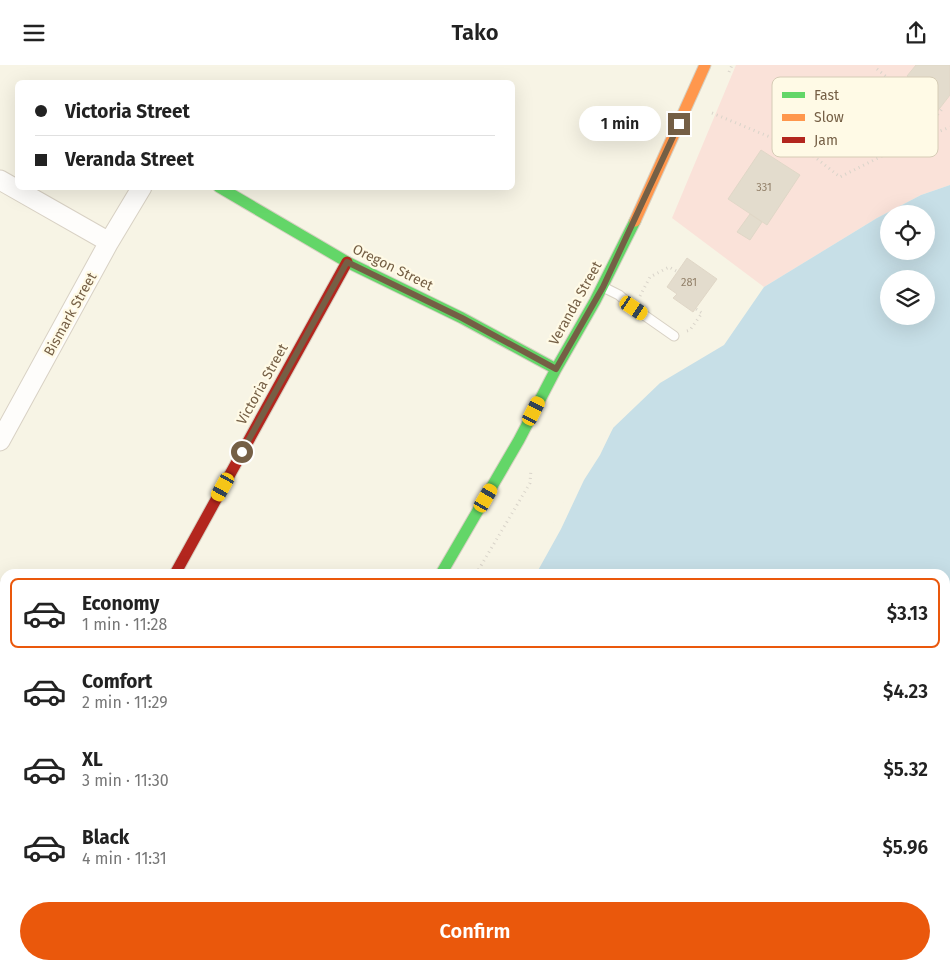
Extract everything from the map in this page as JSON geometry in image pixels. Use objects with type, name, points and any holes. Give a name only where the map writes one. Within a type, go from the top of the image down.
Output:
[{"type":"main road","name":"Veranda Street","points":[[444,569],[519,440],[556,369],[603,287],[705,65]]},
{"type":"main road","name":"Oregon Street","points":[[224,190],[347,262],[462,318],[556,369]]},
{"type":"main road","name":"Victoria Street","points":[[178,569],[347,262]]},
{"type":"street","points":[[0,181],[15,189]]},
{"type":"street","points":[[16,190],[109,242]]},
{"type":"street","name":"Bismark Street","points":[[0,441],[109,242],[140,190]]},
{"type":"lane","points":[[603,287],[619,295],[674,336]]},
{"type":"path","points":[[877,69],[887,77]]},
{"type":"path","points":[[938,114],[943,108]]},
{"type":"path","points":[[712,113],[772,138]]},
{"type":"path","points":[[938,132],[950,127]]},
{"type":"path","points":[[814,157],[840,177],[880,157]]},
{"type":"path","points":[[650,277],[669,267],[678,272]]},
{"type":"path","points":[[674,336],[690,330],[702,313],[696,309]]},
{"type":"shaded area","points":[[736,65],[950,65],[950,185],[921,195],[902,205],[880,205],[880,216],[764,287],[672,218]]},
{"type":"water","points":[[950,185],[950,569],[535,569],[561,511],[613,428],[660,383],[724,345],[764,287],[880,216],[880,260],[935,260],[935,205],[902,205],[921,195]]},
{"type":"pier","points":[[610,428],[613,428],[539,569],[532,569],[559,510]]},
{"type":"building","points":[[916,65],[950,65],[950,95],[938,111],[938,77],[907,76]]},
{"type":"building","points":[[761,150],[800,175],[767,225],[728,199]]},
{"type":"building","points":[[750,214],[762,222],[750,240],[737,232]]},
{"type":"building","points":[[687,258],[717,279],[693,312],[673,298],[677,294],[667,287]]},
{"type":"traffic: fast","points":[[224,190],[347,262],[462,318],[556,369]]},
{"type":"traffic: fast","points":[[444,569],[519,440],[556,369],[595,301],[635,221]]},
{"type":"traffic: slow","points":[[635,221],[705,65]]},
{"type":"traffic: jam","points":[[178,569],[347,262]]},
{"type":"route","points":[[242,452],[347,262],[462,318],[556,369],[596,301],[626,241],[679,124]]}]
